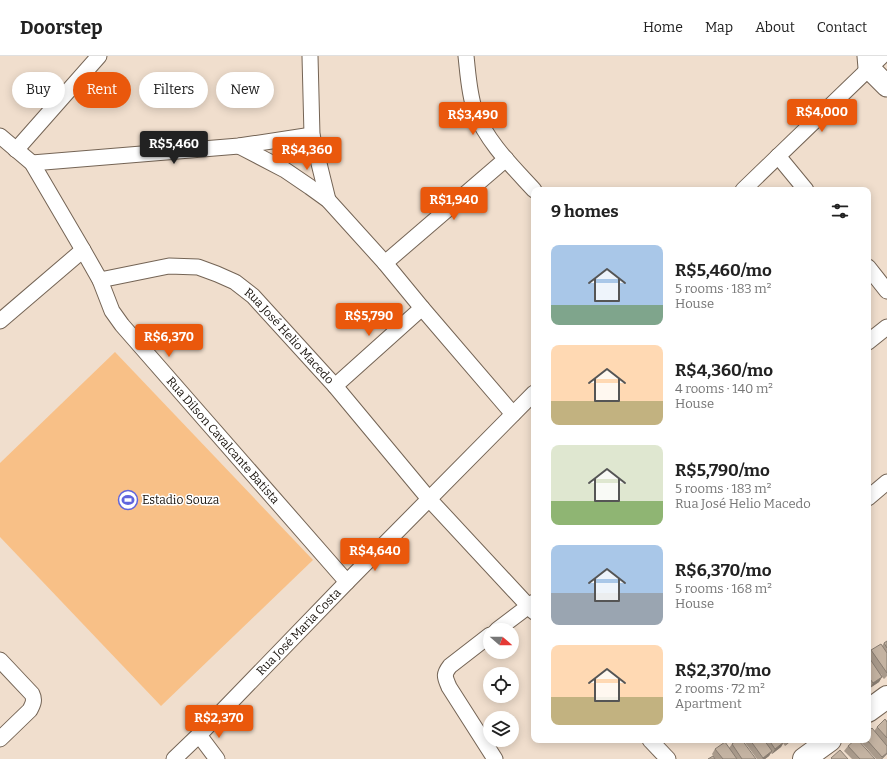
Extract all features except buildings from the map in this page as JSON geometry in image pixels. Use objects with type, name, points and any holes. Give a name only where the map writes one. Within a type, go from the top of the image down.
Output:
[{"type":"main road","points":[[873,60],[887,86]]},
{"type":"main road","points":[[871,709],[887,697]]},
{"type":"main road","points":[[804,759],[826,743]]},
{"type":"street","points":[[16,150],[99,56]]},
{"type":"street","points":[[310,56],[312,135],[328,200]]},
{"type":"street","points":[[466,56],[470,90],[475,111],[488,135],[506,159],[531,187]]},
{"type":"street","points":[[746,187],[873,60]]},
{"type":"street","points":[[32,163],[239,146],[312,135]]},
{"type":"street","name":"Rua Dilson Cavalcante Batista","points":[[0,136],[32,163],[100,280],[112,311],[122,325],[347,582]]},
{"type":"street","points":[[239,146],[285,170],[328,200],[385,263],[513,414]]},
{"type":"street","points":[[778,156],[804,187]]},
{"type":"street","points":[[385,263],[506,159]]},
{"type":"street","points":[[0,321],[83,250]]},
{"type":"street","name":"Rua José Helio Macedo","points":[[100,280],[169,266],[198,267],[235,282],[253,296],[335,386],[430,499],[531,606]]},
{"type":"street","points":[[871,271],[887,291]]},
{"type":"street","points":[[335,386],[422,308]]},
{"type":"street","points":[[871,340],[887,327]]},
{"type":"street","name":"Rua José Maria Costa","points":[[174,759],[531,396]]},
{"type":"street","points":[[871,495],[887,482]]},
{"type":"street","points":[[508,623],[531,608]]},
{"type":"street","points":[[483,641],[450,666],[445,672],[445,677],[495,759]]},
{"type":"street","points":[[0,660],[32,694],[33,697],[33,703],[30,710],[0,740]]},
{"type":"street","points":[[199,735],[218,759]]},
{"type":"street","points":[[653,743],[668,759]]},
{"type":"shaded area","name":"Estadio Souza","points":[[115,352],[313,560],[161,706],[0,537],[0,463]]},
{"type":"place","name":"Estadio Souza","points":[[128,500]]}]
